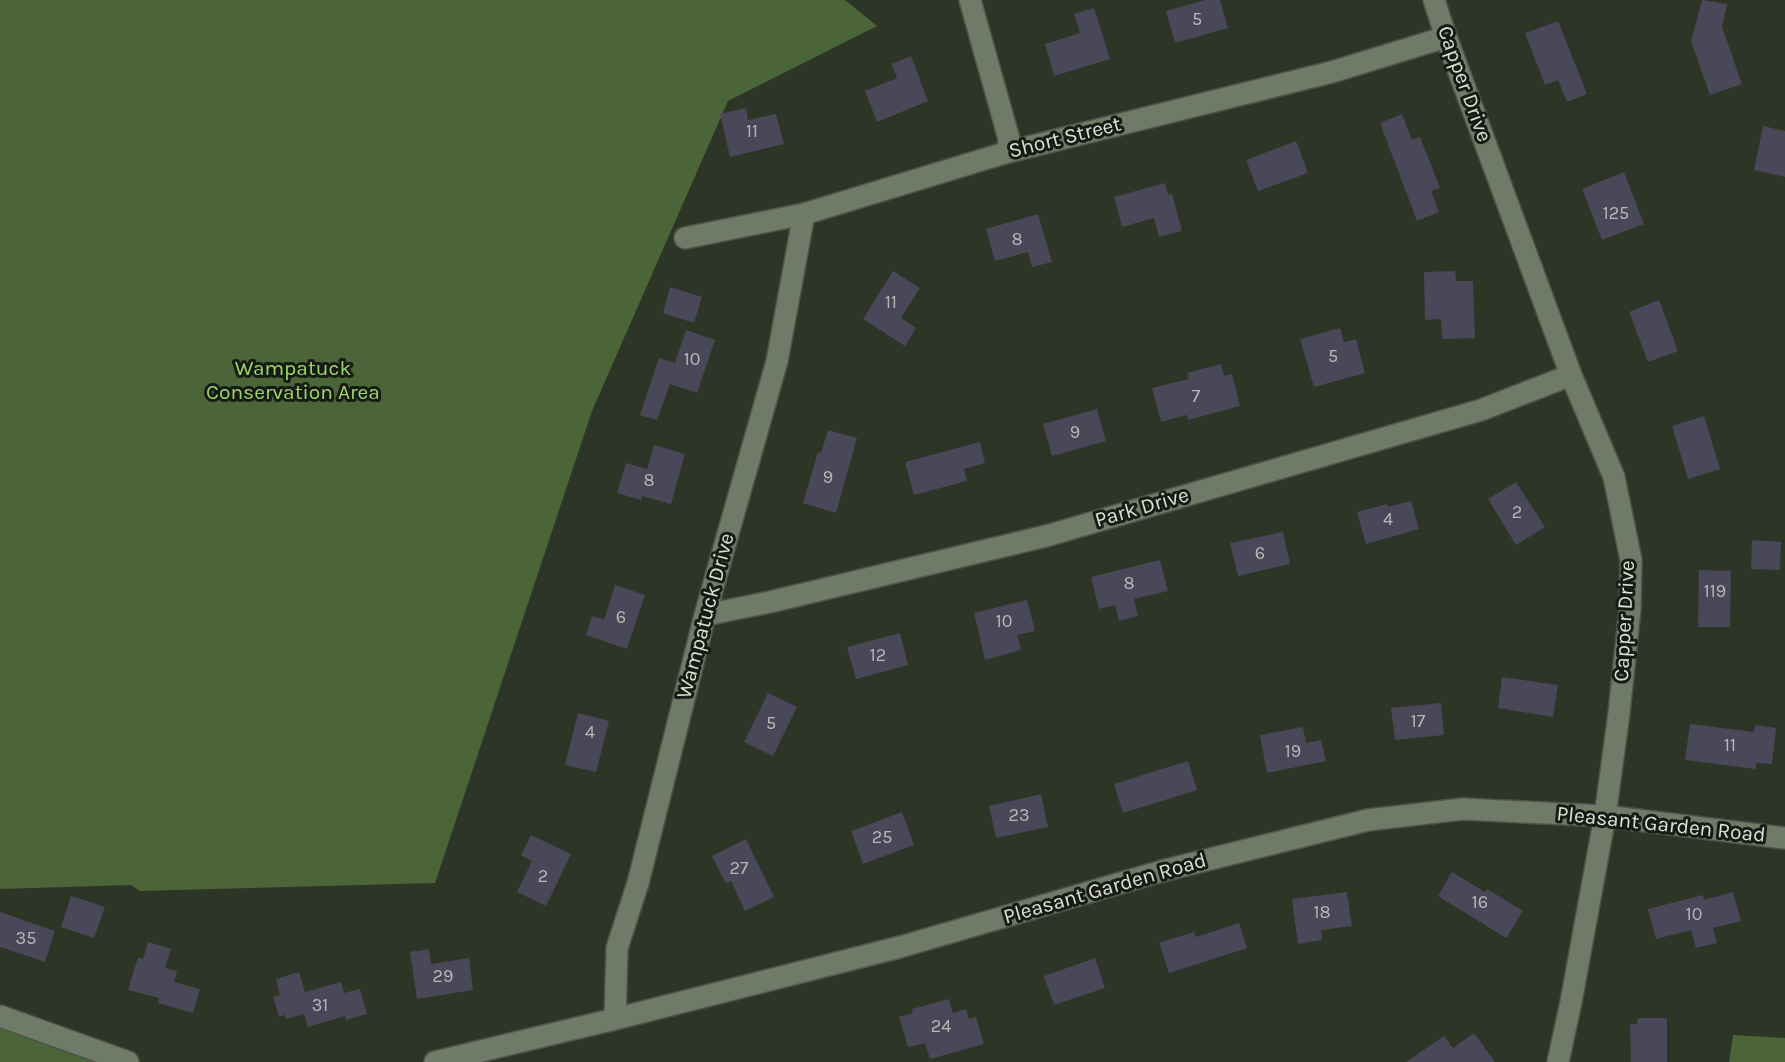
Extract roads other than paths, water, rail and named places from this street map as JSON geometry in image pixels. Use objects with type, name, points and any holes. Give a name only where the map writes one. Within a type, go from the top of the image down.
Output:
[{"type":"street","points":[[970,0],[1009,139],[1008,152]]},
{"type":"street","name":"Capper Drive","points":[[1434,0],[1571,375],[1614,477],[1631,559],[1630,609],[1605,816],[1558,1062]]},
{"type":"street","name":"Short Street","points":[[685,238],[804,214],[1008,152],[1332,72],[1446,37]]},
{"type":"street","name":"Wampatuck Drive","points":[[615,1019],[617,948],[638,883],[705,615],[777,362],[804,214]]},
{"type":"street","name":"Park Drive","points":[[705,615],[1046,536],[1481,410],[1571,375]]},
{"type":"street","name":"Pleasant Garden Road","points":[[435,1062],[900,947],[1162,871],[1368,820],[1463,809],[1605,816],[1785,838]]},
{"type":"street","points":[[0,1016],[128,1062]]},
{"type":"park label","name":"Wampatuck Conservation Area","points":[[293,381]]}]
